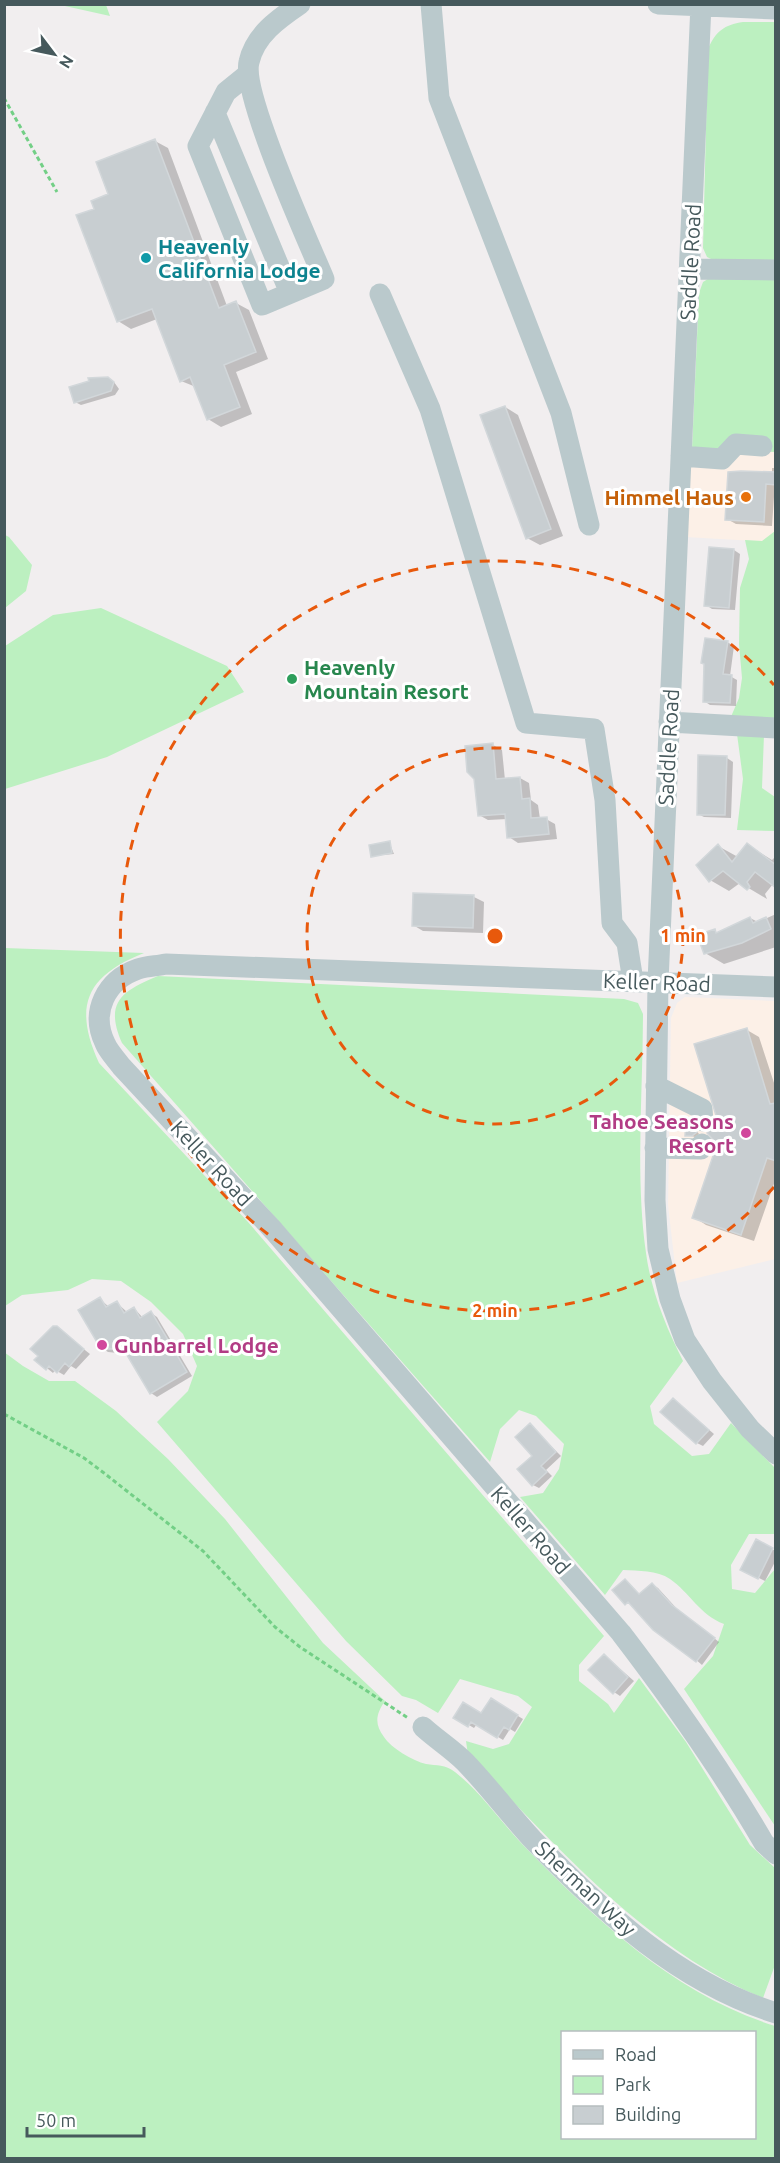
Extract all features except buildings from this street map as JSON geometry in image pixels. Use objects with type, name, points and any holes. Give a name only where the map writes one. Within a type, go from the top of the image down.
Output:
[{"type":"street","points":[[247,75],[226,92],[198,146],[262,305],[324,279],[256,110],[247,75],[249,61],[258,41],[273,23],[300,4]]},
{"type":"street","points":[[431,4],[439,98],[561,413],[589,525]]},
{"type":"street","points":[[658,4],[776,9]]},
{"type":"street","name":"Saddle Road","points":[[701,5],[658,982],[655,1148],[658,1249],[670,1299],[685,1340],[712,1382],[750,1429],[776,1454]]},
{"type":"street","points":[[215,113],[290,293]]},
{"type":"street","points":[[690,269],[776,270]]},
{"type":"street","points":[[380,294],[430,409],[526,723],[594,729],[605,800],[612,923],[627,943],[633,981]]},
{"type":"street","points":[[681,456],[722,459],[736,444],[762,446]]},
{"type":"street","points":[[669,722],[776,728]]},
{"type":"street","name":"Keller Road","points":[[776,987],[166,964],[139,969],[114,982],[104,998],[98,1019],[105,1044],[122,1066],[274,1231],[621,1633],[704,1745],[764,1843],[776,1854]]},
{"type":"street","points":[[656,1086],[702,1110],[703,1121]]},
{"type":"street","points":[[655,1148],[701,1149],[702,1143]]},
{"type":"street","name":"Sherman Way","points":[[423,1727],[463,1761],[533,1840],[596,1903],[644,1942],[676,1967],[714,1990],[776,2013]]},
{"type":"path","points":[[4,98],[57,192]]},
{"type":"path","points":[[4,1414],[84,1458],[203,1551],[268,1620],[292,1640],[423,1727]]},
{"type":"shaded area","points":[[692,449],[775,452],[775,542],[685,537]]},
{"type":"shaded area","points":[[685,997],[775,1001],[775,1259],[677,1283],[668,1205],[671,1018],[677,1003]]},
{"type":"green space","points":[[58,5],[106,5],[110,16],[65,6]]},
{"type":"green space","points":[[743,22],[775,22],[775,262],[715,261],[707,257],[703,248],[708,49],[721,30]]},
{"type":"green space","points":[[711,277],[775,278],[775,452],[692,449],[699,293],[703,282]]},
{"type":"green space","points":[[775,531],[775,722],[730,719],[739,698],[742,678],[739,644],[740,588],[749,559],[745,540],[762,541]]},
{"type":"green space","points":[[5,535],[32,565],[26,591],[5,608]]},
{"type":"green space","points":[[101,608],[227,666],[244,692],[107,757],[5,789],[5,646],[53,615]]},
{"type":"green space","points":[[737,734],[764,735],[762,788],[775,797],[775,831],[737,830],[743,779]]},
{"type":"green space","points":[[5,948],[144,953],[109,972],[97,983],[90,995],[87,1025],[99,1063],[248,1222],[604,1636],[579,1665],[579,1681],[608,1704],[614,1713],[639,1678],[686,1742],[750,1845],[775,1868],[775,1965],[763,1998],[720,1977],[680,1952],[641,1923],[604,1892],[468,1755],[466,1741],[493,1749],[509,1744],[532,1707],[518,1696],[460,1679],[438,1713],[416,1700],[402,1696],[346,1641],[157,1422],[188,1391],[197,1366],[183,1334],[151,1302],[121,1281],[92,1279],[68,1290],[22,1295],[5,1306]]},
{"type":"green space","points":[[158,976],[624,999],[638,1003],[643,1014],[640,1164],[646,1253],[660,1308],[683,1361],[650,1406],[654,1424],[692,1456],[709,1454],[731,1423],[775,1468],[775,1534],[749,1534],[731,1565],[732,1589],[755,1593],[775,1569],[775,1826],[684,1689],[713,1656],[724,1624],[708,1615],[670,1579],[653,1572],[623,1570],[605,1595],[520,1497],[543,1493],[559,1469],[564,1444],[536,1416],[519,1410],[500,1429],[490,1462],[122,1043],[115,1017],[120,1000],[135,987]]},
{"type":"green space","points":[[4,1352],[49,1381],[75,1381],[116,1411],[168,1459],[225,1519],[323,1643],[385,1701],[378,1715],[378,1723],[387,1741],[415,1760],[444,1766],[455,1772],[475,1790],[554,1876],[640,1953],[704,1996],[775,2026],[775,2158],[5,2158]]},
{"type":"place","name":"Heavenly California Lodge","points":[[146,258]]},
{"type":"place","name":"Himmel Haus","points":[[746,497]]},
{"type":"place","name":"Heavenly Mountain Resort","points":[[292,679]]},
{"type":"place","name":"Tahoe Seasons Resort","points":[[746,1133]]},
{"type":"place","name":"Gunbarrel Lodge","points":[[102,1345]]}]
